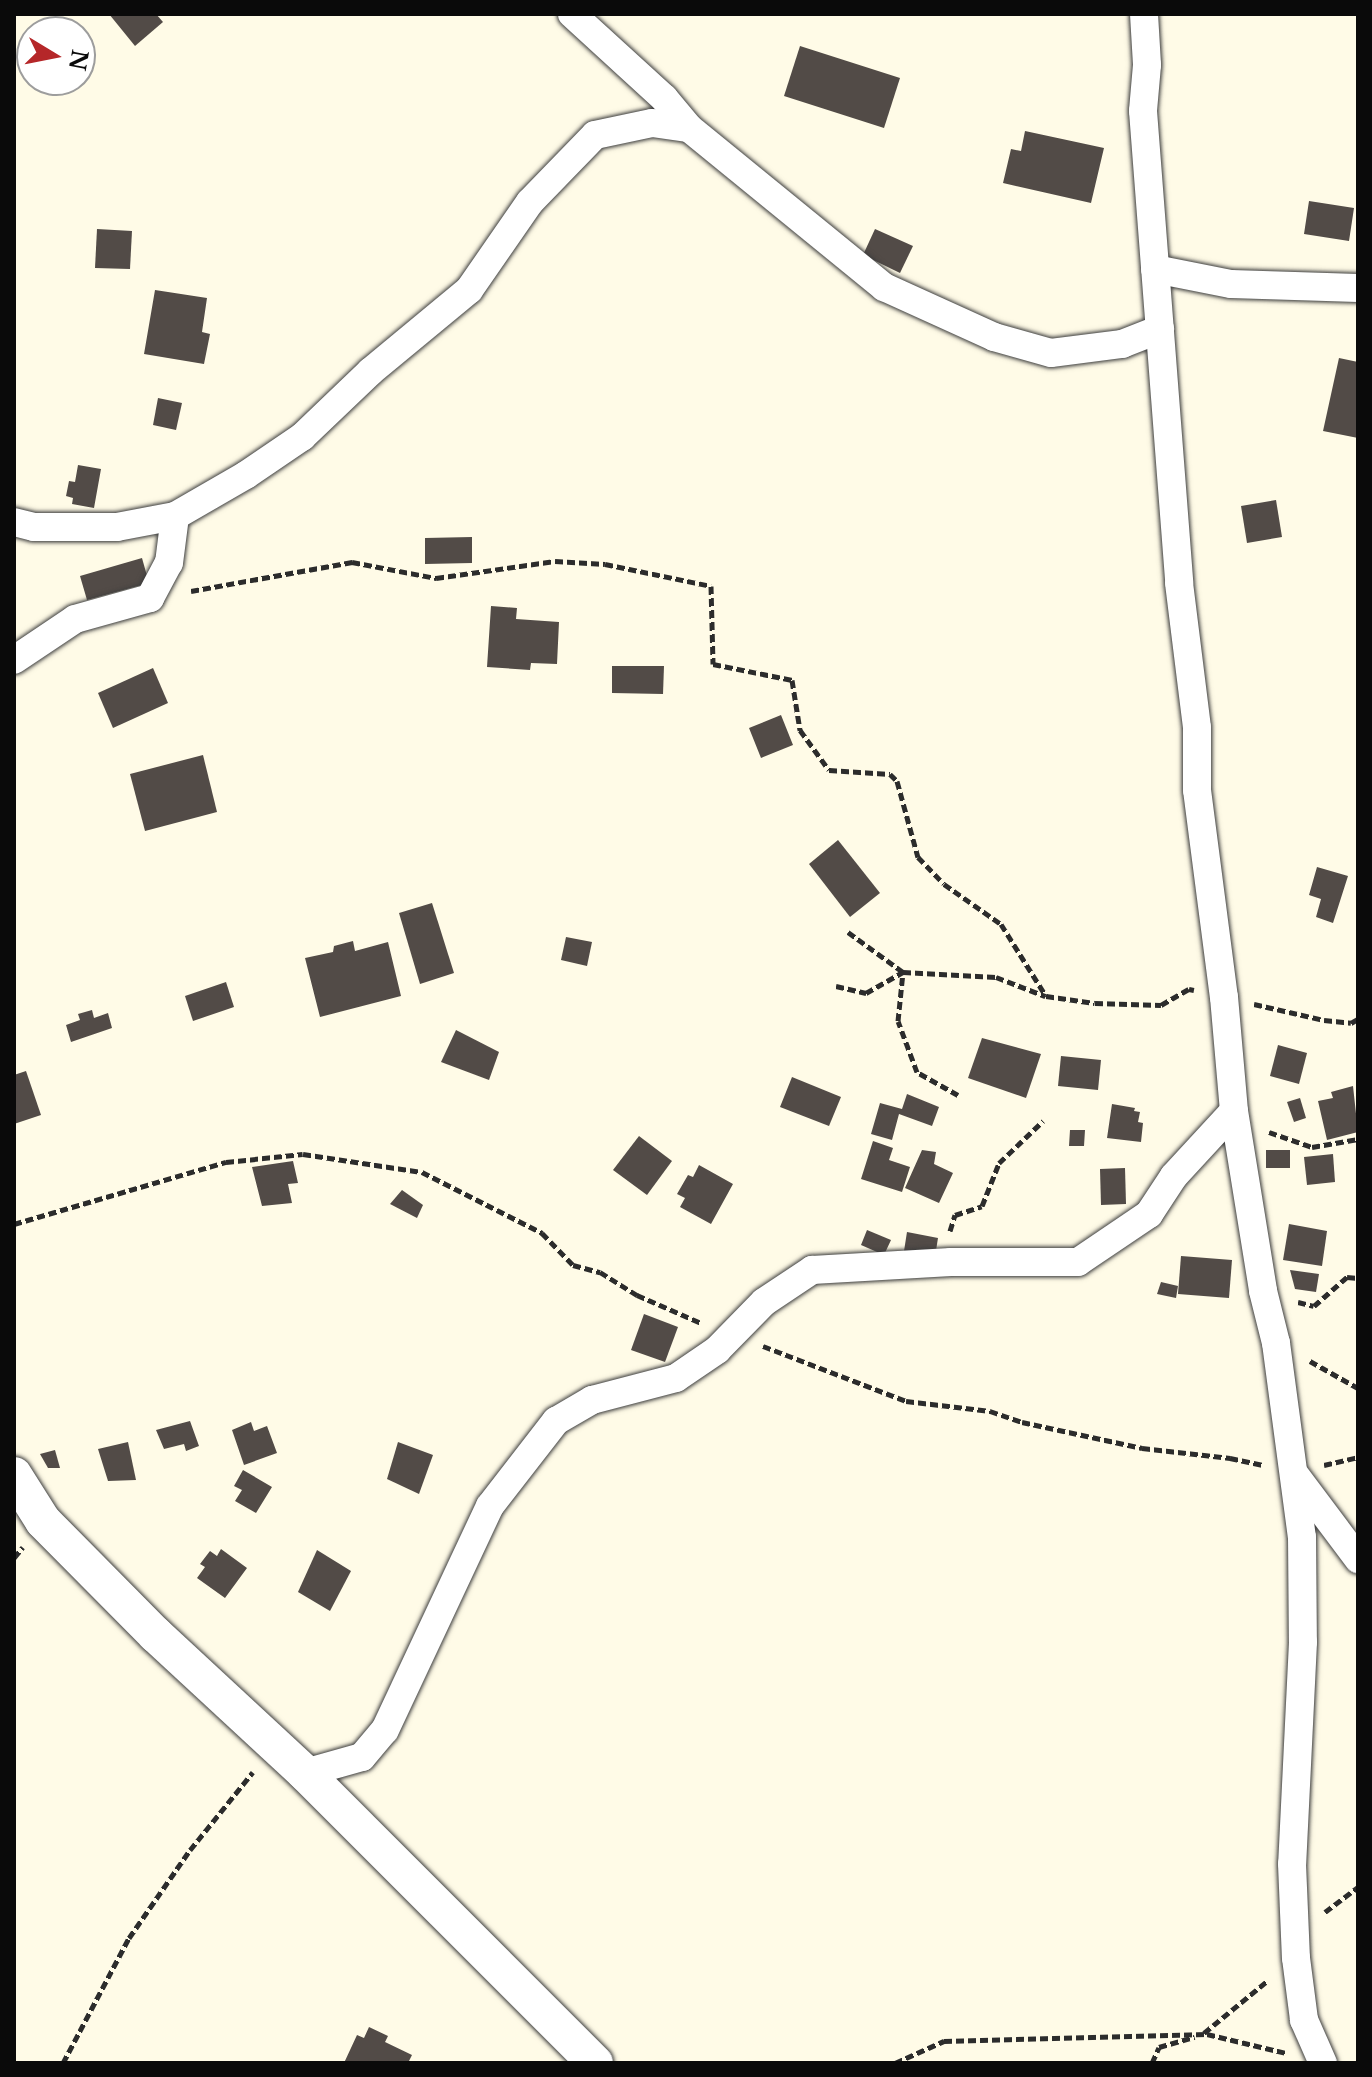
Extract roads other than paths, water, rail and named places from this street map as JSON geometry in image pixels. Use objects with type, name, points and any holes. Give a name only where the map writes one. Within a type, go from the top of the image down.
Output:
[{"type":"street","points":[[572,14],[664,98],[689,128],[884,287],[994,337],[1041,351],[1067,353],[1122,344],[1160,329]]},
{"type":"street","points":[[1144,14],[1147,65],[1143,111],[1179,583],[1197,728],[1197,790],[1224,997],[1234,1111],[1263,1291],[1276,1343],[1302,1537],[1303,1642],[1292,1864],[1304,2020],[1322,2062]]},
{"type":"street","points":[[14,522],[34,527],[117,527],[175,516],[246,475],[302,437],[371,371],[432,324],[469,290],[530,202],[595,135],[652,123],[689,128]]},
{"type":"street","points":[[1155,269],[1231,284],[1358,288]]},
{"type":"street","points":[[14,660],[75,619],[150,598],[169,563],[175,516]]},
{"type":"street","points":[[305,1773],[362,1757],[385,1730],[490,1506],[556,1421],[592,1400],[676,1378],[730,1338],[764,1302],[812,1270],[941,1262],[1078,1262],[1149,1214],[1174,1176],[1234,1111]]},
{"type":"street","points":[[1293,1472],[1358,1559]]},
{"type":"street","points":[[14,1475],[43,1521],[156,1635],[305,1773],[595,2063]]}]
